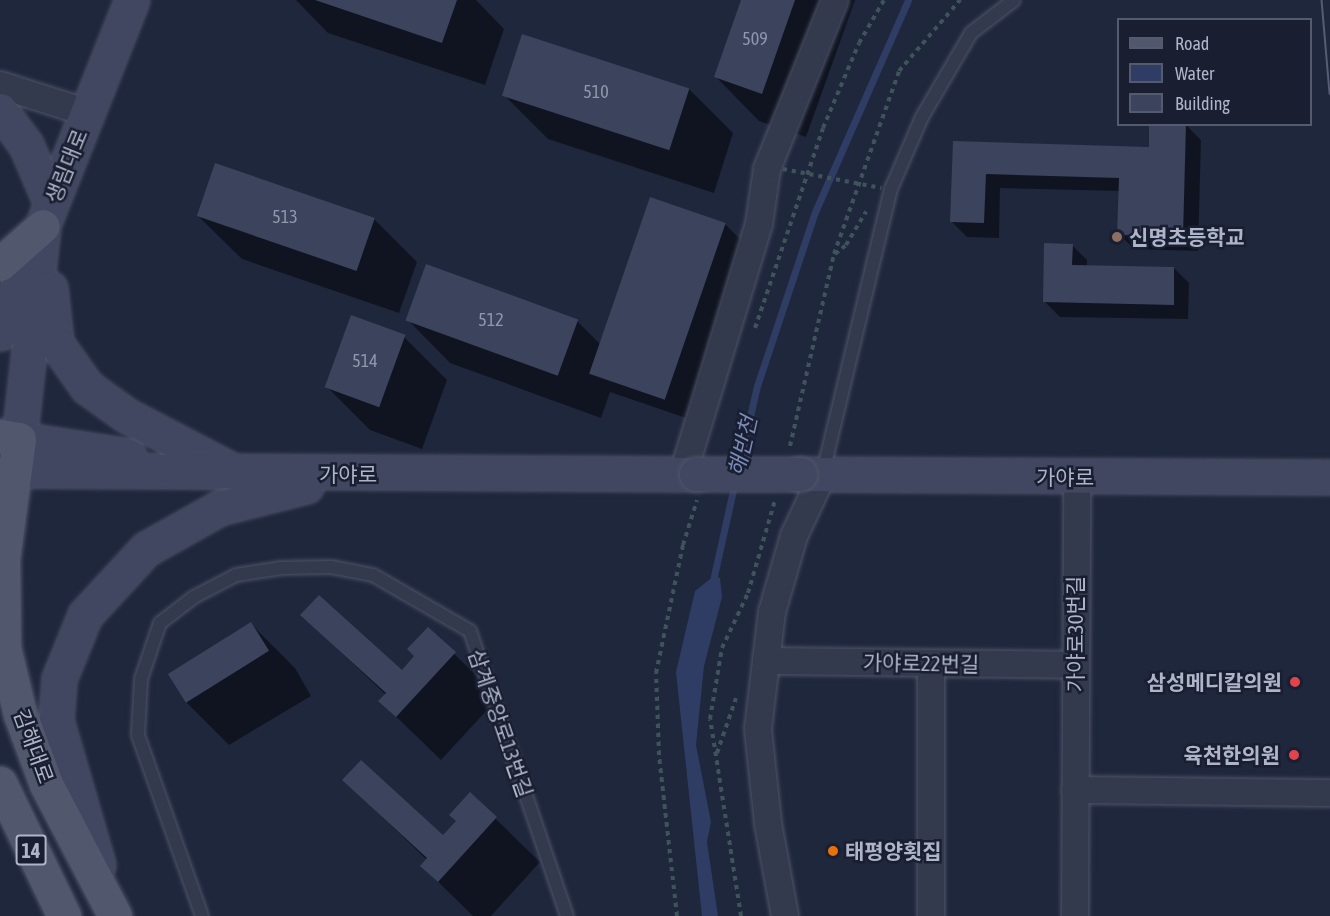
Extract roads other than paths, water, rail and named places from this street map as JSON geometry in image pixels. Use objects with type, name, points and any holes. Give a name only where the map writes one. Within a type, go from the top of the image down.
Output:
[{"type":"main road","name":"생림대로","points":[[0,333],[132,0]]},
{"type":"main road","points":[[0,110],[26,145],[47,215],[56,343],[87,387],[126,415],[238,473]]},
{"type":"main road","points":[[0,264],[47,215]]},
{"type":"main road","points":[[47,215],[9,437],[238,473]]},
{"type":"main road","name":"김해대로","points":[[9,437],[3,559],[4,648],[20,714],[46,784],[115,915]]},
{"type":"main road","name":"가야로","points":[[6,471],[1330,477]]},
{"type":"main road","points":[[115,915],[56,720],[59,679],[85,615],[146,549],[219,508],[356,474]]},
{"type":"main road","name":"김해대로","points":[[0,783],[58,906]]},
{"type":"main road","points":[[0,818],[58,906]]},
{"type":"street","points":[[690,474],[759,224],[767,168],[835,0]]},
{"type":"street","points":[[0,85],[88,112]]},
{"type":"street","points":[[785,916],[768,823],[758,729],[772,612],[811,475]]},
{"type":"street","name":"가야로30번길","points":[[1075,916],[1077,477]]},
{"type":"street","name":"가야로22번길","points":[[766,661],[1075,664]]},
{"type":"street","points":[[931,663],[931,916]]},
{"type":"street","points":[[1075,790],[1330,793]]},
{"type":"lane","points":[[811,475],[886,189],[922,117],[971,33],[1014,0]]},
{"type":"lane","name":"삼계중앙로13번길","points":[[202,916],[138,735],[141,679],[160,623],[194,597],[236,575],[281,568],[331,567],[374,575],[470,631],[567,916]]},
{"type":"water","points":[[714,576],[720,578],[722,597],[704,666],[696,745],[711,822],[707,842],[718,916],[702,916],[676,672],[695,591]]},
{"type":"waterway","name":"해반천","points":[[739,465],[757,386],[815,212],[908,0]]},
{"type":"waterway","name":"해반천","points":[[712,585],[735,481]]},
{"type":"tram line","points":[[1322,0],[1330,94]]},
{"type":"place","name":"신명초등학교","points":[[1117,237]]},
{"type":"place","name":"삼성메디칼의원","points":[[1295,682]]},
{"type":"place","name":"육천한의원","points":[[1294,755]]},
{"type":"place","name":"태평양횟집","points":[[833,851]]}]
